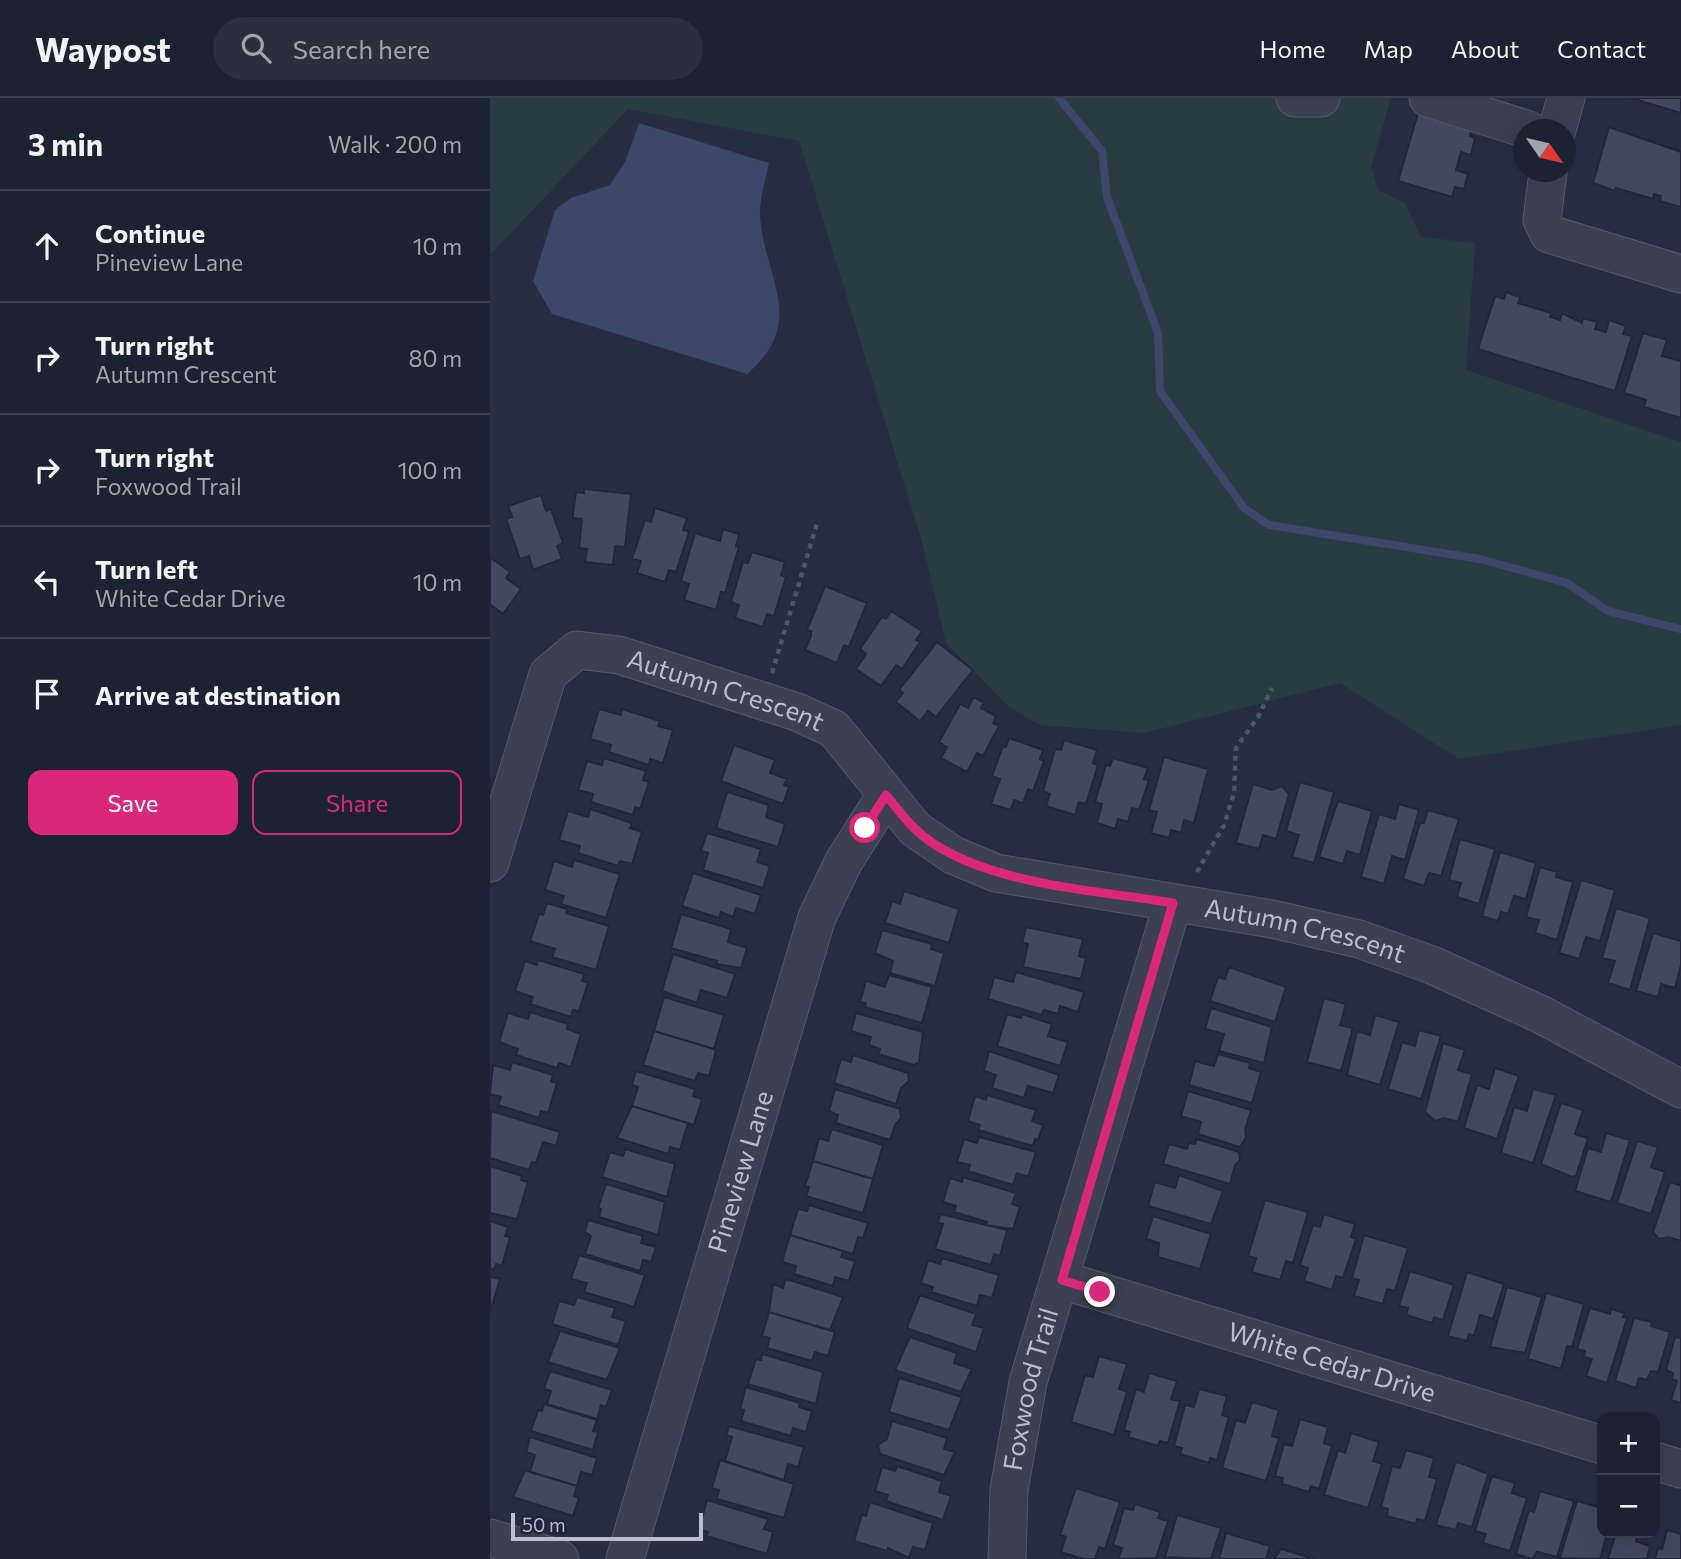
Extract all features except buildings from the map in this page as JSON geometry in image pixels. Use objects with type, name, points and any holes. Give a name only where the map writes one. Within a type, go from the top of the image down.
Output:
[{"type":"street","points":[[1295,98],[1321,98]]},
{"type":"street","points":[[1428,98],[1513,125]]},
{"type":"street","points":[[1560,119],[1566,98]]},
{"type":"street","points":[[1547,182],[1542,219],[1549,234],[1681,274]]},
{"type":"street","name":"Autumn Crescent","points":[[490,863],[548,674],[577,650],[619,655],[797,712],[834,729],[915,829],[953,855],[996,873],[1272,919],[1359,939],[1432,965],[1539,1014],[1681,1089]]},
{"type":"street","name":"Pineview Lane","points":[[625,1559],[817,917],[844,861],[886,795]]},
{"type":"street","name":"Foxwood Trail","points":[[1007,1559],[1009,1490],[1028,1382],[1062,1280],[1173,903]]},
{"type":"street","name":"White Cedar Drive","points":[[1062,1280],[1597,1443]]},
{"type":"street","points":[[1660,1463],[1681,1469]]},
{"type":"street","points":[[490,1538],[560,1559]]},
{"type":"path","points":[[760,702],[774,669],[818,520]]},
{"type":"path","points":[[1197,872],[1224,825],[1234,793],[1236,748],[1258,717],[1272,688]]},
{"type":"shaded area","points":[[490,98],[1391,98],[1371,167],[1378,190],[1405,203],[1421,237],[1475,243],[1466,370],[1681,442],[1681,725],[1459,759],[1340,683],[1144,733],[1040,725],[1009,707],[946,643],[922,542],[799,141],[628,109],[490,255]]},
{"type":"water","points":[[639,123],[769,163],[760,216],[778,300],[779,318],[775,336],[765,355],[747,374],[552,314],[533,281],[555,210],[571,198],[610,185],[626,160]]},
{"type":"waterway","points":[[1059,98],[1102,151],[1107,197],[1158,333],[1160,391],[1244,508],[1269,525],[1480,559],[1567,583],[1608,611],[1681,629]]},
{"type":"route","points":[[865,828],[886,795],[915,829],[953,855],[996,873],[1173,903],[1062,1280],[1100,1292]]}]
